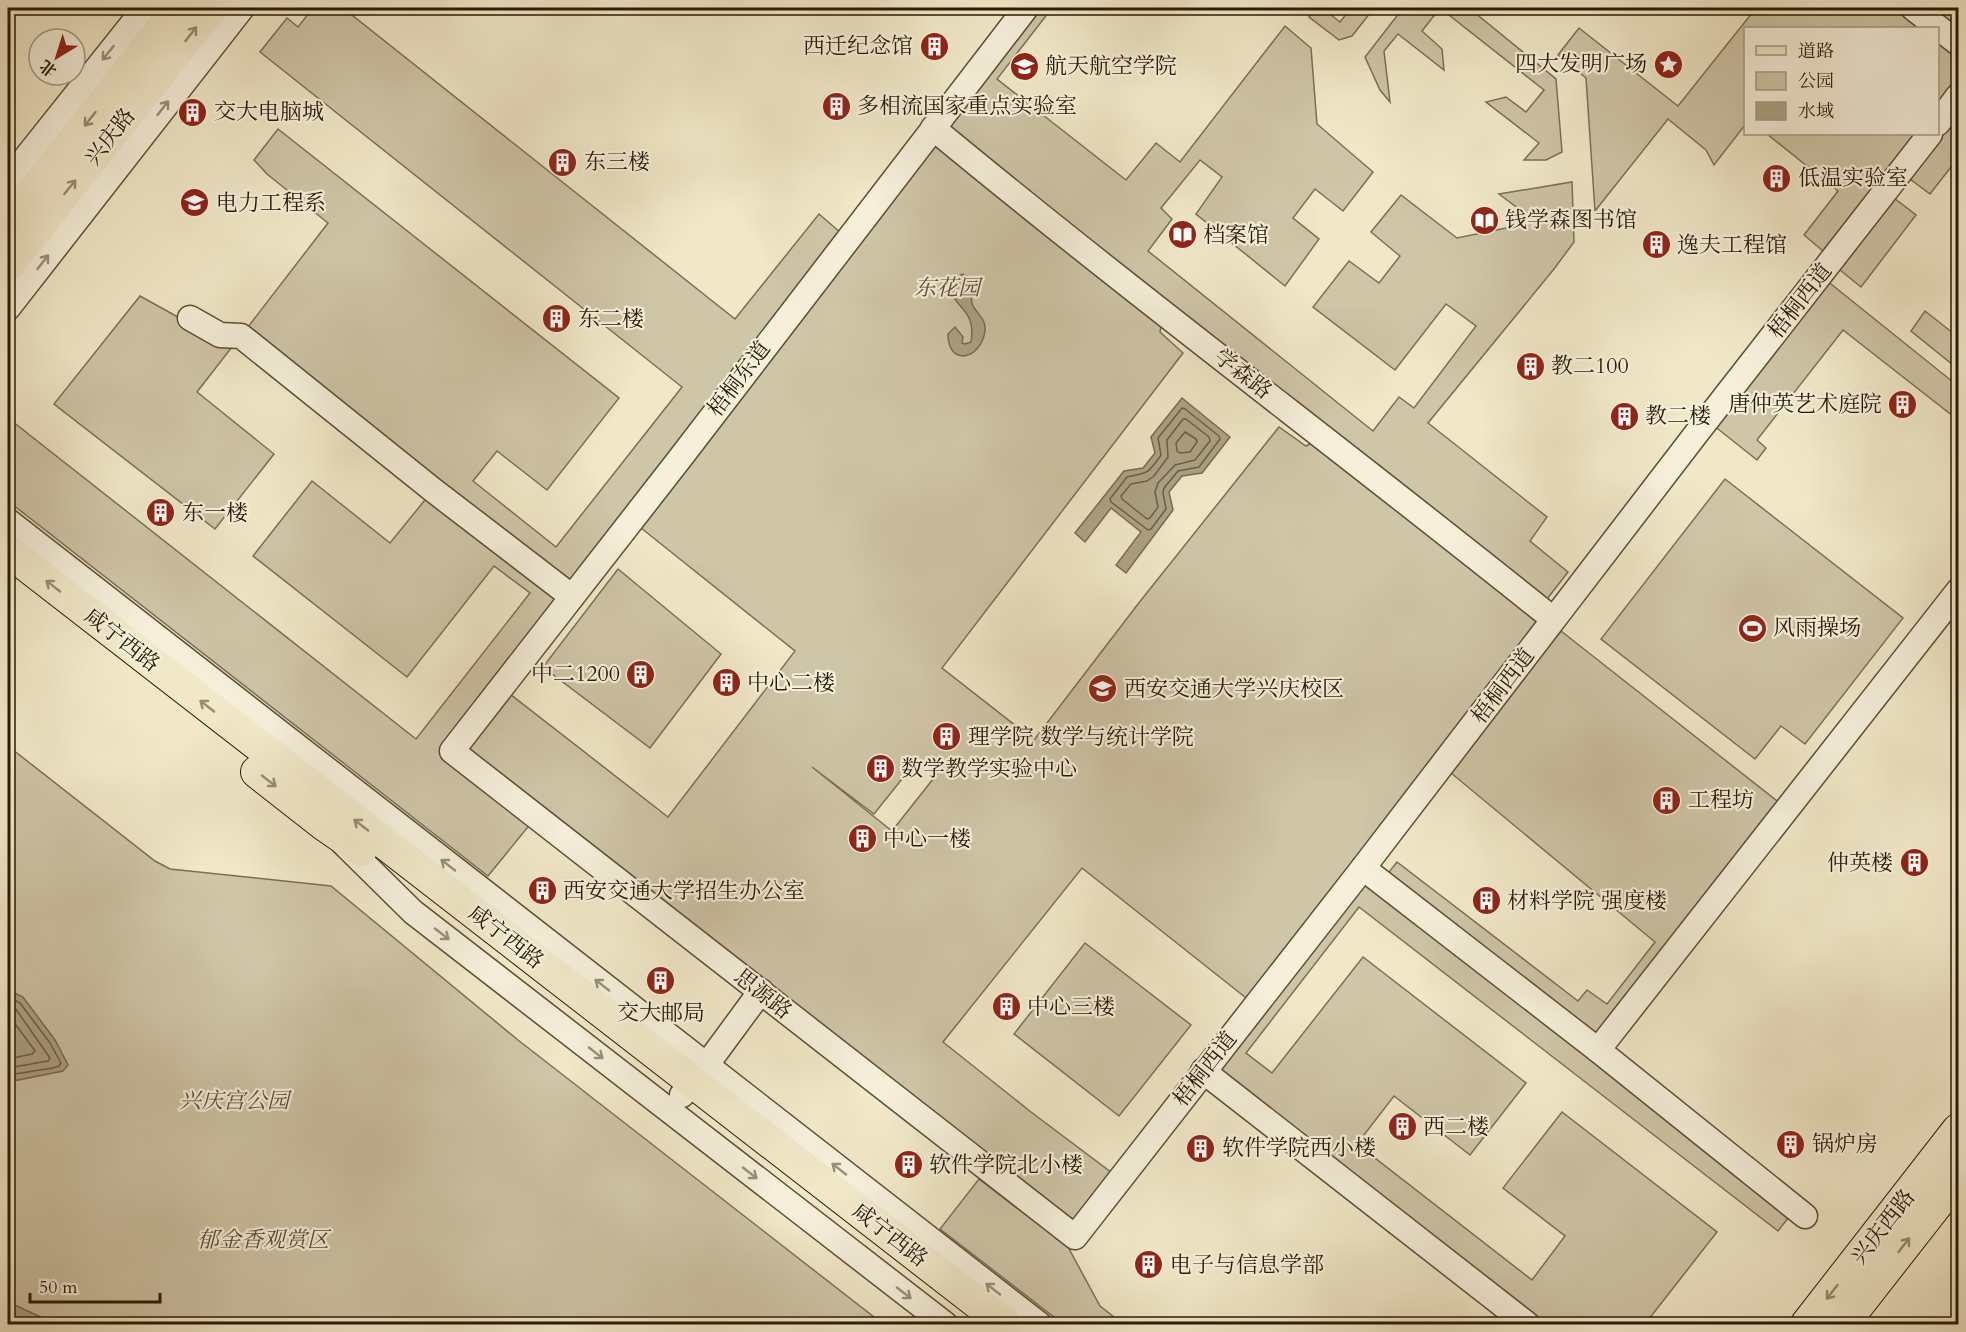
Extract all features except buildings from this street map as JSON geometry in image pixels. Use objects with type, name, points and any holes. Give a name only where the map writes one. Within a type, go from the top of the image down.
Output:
[{"type":"main road","name":"兴庆路","points":[[8,224],[178,8]]},
{"type":"main road","name":"兴庆路","points":[[8,265],[211,8]]},
{"type":"main road","name":"咸宁西路","points":[[8,551],[1005,1324]]},
{"type":"main road","name":"咸宁西路","points":[[8,578],[322,823],[694,1081],[977,1324]]},
{"type":"main road","points":[[384,815],[437,884]]},
{"type":"main road","name":"兴庆西路","points":[[1807,1324],[1959,1130]]},
{"type":"main road","name":"兴庆西路","points":[[1843,1324],[1959,1177]]},
{"type":"street","points":[[8,180],[145,8]]},
{"type":"street","points":[[8,308],[242,8]]},
{"type":"street","name":"梧桐东道","points":[[452,750],[678,461],[1026,8]]},
{"type":"street","points":[[1913,8],[1938,27]]},
{"type":"street","points":[[1939,28],[1959,43]]},
{"type":"street","points":[[1939,122],[1959,96]]},
{"type":"street","name":"学森路","points":[[933,128],[1380,480],[1553,620]]},
{"type":"street","name":"梧桐西道","points":[[1075,1237],[1364,868],[1929,135]]},
{"type":"street","points":[[190,318],[220,335],[241,336],[571,596]]},
{"type":"street","points":[[8,521],[384,815],[694,1081],[1039,1324]]},
{"type":"street","points":[[1598,1050],[1959,591]]},
{"type":"street","name":"思源路","points":[[452,750],[1075,1237]]},
{"type":"street","points":[[322,823],[413,912],[945,1324]]},
{"type":"street","points":[[1364,868],[1598,1050],[1805,1216]]},
{"type":"street","points":[[694,1081],[761,991]]},
{"type":"street","points":[[1203,1071],[1527,1324]]},
{"type":"green space","name":"东花园","points":[[313,8],[343,8],[735,319],[819,214],[848,239],[941,134],[1039,8],[1052,8],[997,79],[1126,180],[1156,143],[1180,162],[1285,26],[1311,48],[1317,124],[1373,172],[1343,211],[1315,189],[1293,218],[1319,239],[1285,286],[1196,214],[1222,177],[1200,160],[1161,208],[1172,219],[1148,251],[1373,431],[1399,397],[1414,408],[1476,326],[1446,304],[1395,370],[1313,307],[1349,261],[1379,283],[1400,256],[1371,232],[1401,195],[1457,238],[1536,222],[1499,194],[1572,182],[1574,242],[1428,423],[1547,517],[1530,541],[1568,572],[1540,608],[1553,619],[1255,1005],[1082,868],[943,1042],[1120,1179],[1075,1237],[536,817],[488,876],[8,501],[8,418],[416,739],[530,593],[494,566],[407,677],[253,556],[312,481],[390,543],[433,490],[241,336],[328,223],[267,174],[254,160],[278,129],[619,398],[547,490],[497,451],[473,481],[556,547],[682,387],[260,52],[287,18],[298,27]],"holes":[[[1164,312],[1323,437],[1306,446],[1279,427],[1138,604],[1034,740],[942,668],[1183,353],[1160,332]],[[631,520],[795,651],[668,817],[501,687]],[[918,759],[937,774],[892,831],[812,767],[874,814]]]},
{"type":"green space","points":[[1316,8],[1322,8],[1340,22],[1351,8],[1374,8],[1352,36],[1339,40],[1309,17]]},
{"type":"green space","points":[[1403,8],[1440,8],[1422,31],[1442,49],[1444,70],[1398,34],[1384,51],[1390,102],[1380,90],[1365,57]]},
{"type":"green space","points":[[1440,8],[1469,8],[1556,79],[1562,152],[1546,160],[1524,160],[1539,143],[1486,102],[1506,97],[1526,112],[1544,90]]},
{"type":"green space","points":[[1756,8],[1913,8],[1937,27],[1744,27],[1744,126],[1714,165],[1706,150],[1668,119],[1595,211],[1586,78],[1558,55],[1579,28],[1678,106]]},
{"type":"green space","points":[[1929,8],[1958,8],[1958,31]]},
{"type":"green space","points":[[1939,28],[1958,43],[1958,76],[1939,102]]},
{"type":"green space","points":[[1958,109],[1958,158],[1930,194],[1906,176]]},
{"type":"green space","points":[[1768,135],[1913,135],[1823,251],[1804,235],[1838,191]]},
{"type":"green space","points":[[1890,195],[1916,215],[1861,287],[1835,266]]},
{"type":"green space","points":[[1826,280],[1958,386],[1958,420],[1843,330],[1757,440],[1766,448],[1757,460],[1713,425]]},
{"type":"green space","points":[[140,296],[232,347],[197,392],[274,454],[215,529],[54,404]]},
{"type":"green space","points":[[1925,311],[1958,337],[1958,369],[1911,331]]},
{"type":"green space","name":"风雨操场","points":[[1725,479],[1903,618],[1805,744],[1781,726],[1755,759],[1601,639]]},
{"type":"green space","points":[[618,569],[721,654],[650,748],[543,667]]},
{"type":"green space","points":[[1561,631],[1786,808],[1598,1050],[1796,1208],[1778,1231],[1359,907],[1246,1053],[1272,1073],[1363,957],[1526,1083],[1470,1155],[1394,1096],[1357,1144],[1532,1280],[1565,1236],[1503,1188],[1562,1112],[1717,1232],[1645,1324],[1522,1324],[1203,1071],[1367,871],[1381,882],[1397,862],[1578,1001],[1587,990],[1607,1004],[1655,942],[1451,773]]},
{"type":"green space","name":"兴庆宫公园","points":[[8,746],[155,861],[170,869],[331,886],[518,1040],[883,1324],[8,1324]]},
{"type":"green space","points":[[1085,943],[1191,1025],[1119,1116],[1014,1034]]},
{"type":"green space","points":[[979,1179],[1068,1247],[1100,1306],[1123,1324],[1063,1324],[940,1229]]},
{"type":"water","points":[[962,274],[971,278],[972,303],[985,327],[978,348],[965,356],[953,352],[949,345],[948,334],[955,327],[963,337],[962,343],[971,342],[971,322],[955,299],[950,284]]},
{"type":"water","points":[[1182,398],[1230,437],[1202,473],[1182,476],[1169,492],[1173,510],[1126,573],[1116,565],[1141,532],[1111,508],[1085,542],[1075,533],[1124,471],[1143,468],[1155,453],[1151,437]]},
{"type":"water","points":[[8,990],[23,997],[55,1040],[68,1065],[63,1071],[8,1082]]},
{"type":"water","points":[[8,1302],[56,1324],[8,1324]]},
{"type":"place","name":"西迁纪念馆","points":[[934,46]]},
{"type":"place","name":"四大发明广场","points":[[1668,64]]},
{"type":"place","name":"航天航空学院","points":[[1024,66]]},
{"type":"place","name":"多相流国家重点实验室","points":[[836,106]]},
{"type":"place","name":"交大电脑城","points":[[193,112]]},
{"type":"place","name":"东三楼","points":[[563,162]]},
{"type":"place","name":"低温实验室","points":[[1777,178]]},
{"type":"place","name":"电力工程系","points":[[195,203]]},
{"type":"place","name":"钱学森图书馆","points":[[1484,220]]},
{"type":"place","name":"档案馆","points":[[1182,235]]},
{"type":"place","name":"逸夫工程馆","points":[[1656,245]]},
{"type":"place","name":"东二楼","points":[[557,319]]},
{"type":"place","name":"教二100","points":[[1530,366]]},
{"type":"place","name":"唐仲英艺术庭院","points":[[1903,404]]},
{"type":"place","name":"教二楼","points":[[1624,416]]},
{"type":"place","name":"东一楼","points":[[161,513]]},
{"type":"place","name":"风雨操场","points":[[1752,628]]},
{"type":"place","name":"中二1200","points":[[641,674]]},
{"type":"place","name":"中心二楼","points":[[726,683]]},
{"type":"place","name":"西安交通大学兴庆校区","points":[[1103,689]]},
{"type":"place","name":"理学院 数学与统计学院","points":[[947,737]]},
{"type":"place","name":"数学教学实验中心","points":[[880,769]]},
{"type":"place","name":"工程坊","points":[[1667,800]]},
{"type":"place","name":"中心一楼","points":[[862,839]]},
{"type":"place","name":"仲英楼","points":[[1914,863]]},
{"type":"place","name":"西安交通大学招生办公室","points":[[542,891]]},
{"type":"place","name":"材料学院 强度楼","points":[[1486,901]]},
{"type":"place","name":"交大邮局","points":[[661,981]]},
{"type":"place","name":"中心三楼","points":[[1006,1007]]},
{"type":"place","name":"西二楼","points":[[1402,1127]]},
{"type":"place","name":"锅炉房","points":[[1791,1144]]},
{"type":"place","name":"软件学院西小楼","points":[[1201,1148]]},
{"type":"place","name":"软件学院北小楼","points":[[908,1165]]},
{"type":"place","name":"电子与信息学部","points":[[1149,1265]]},
{"type":"park label","name":"郁金香观赏区","points":[[263,1240]]}]
